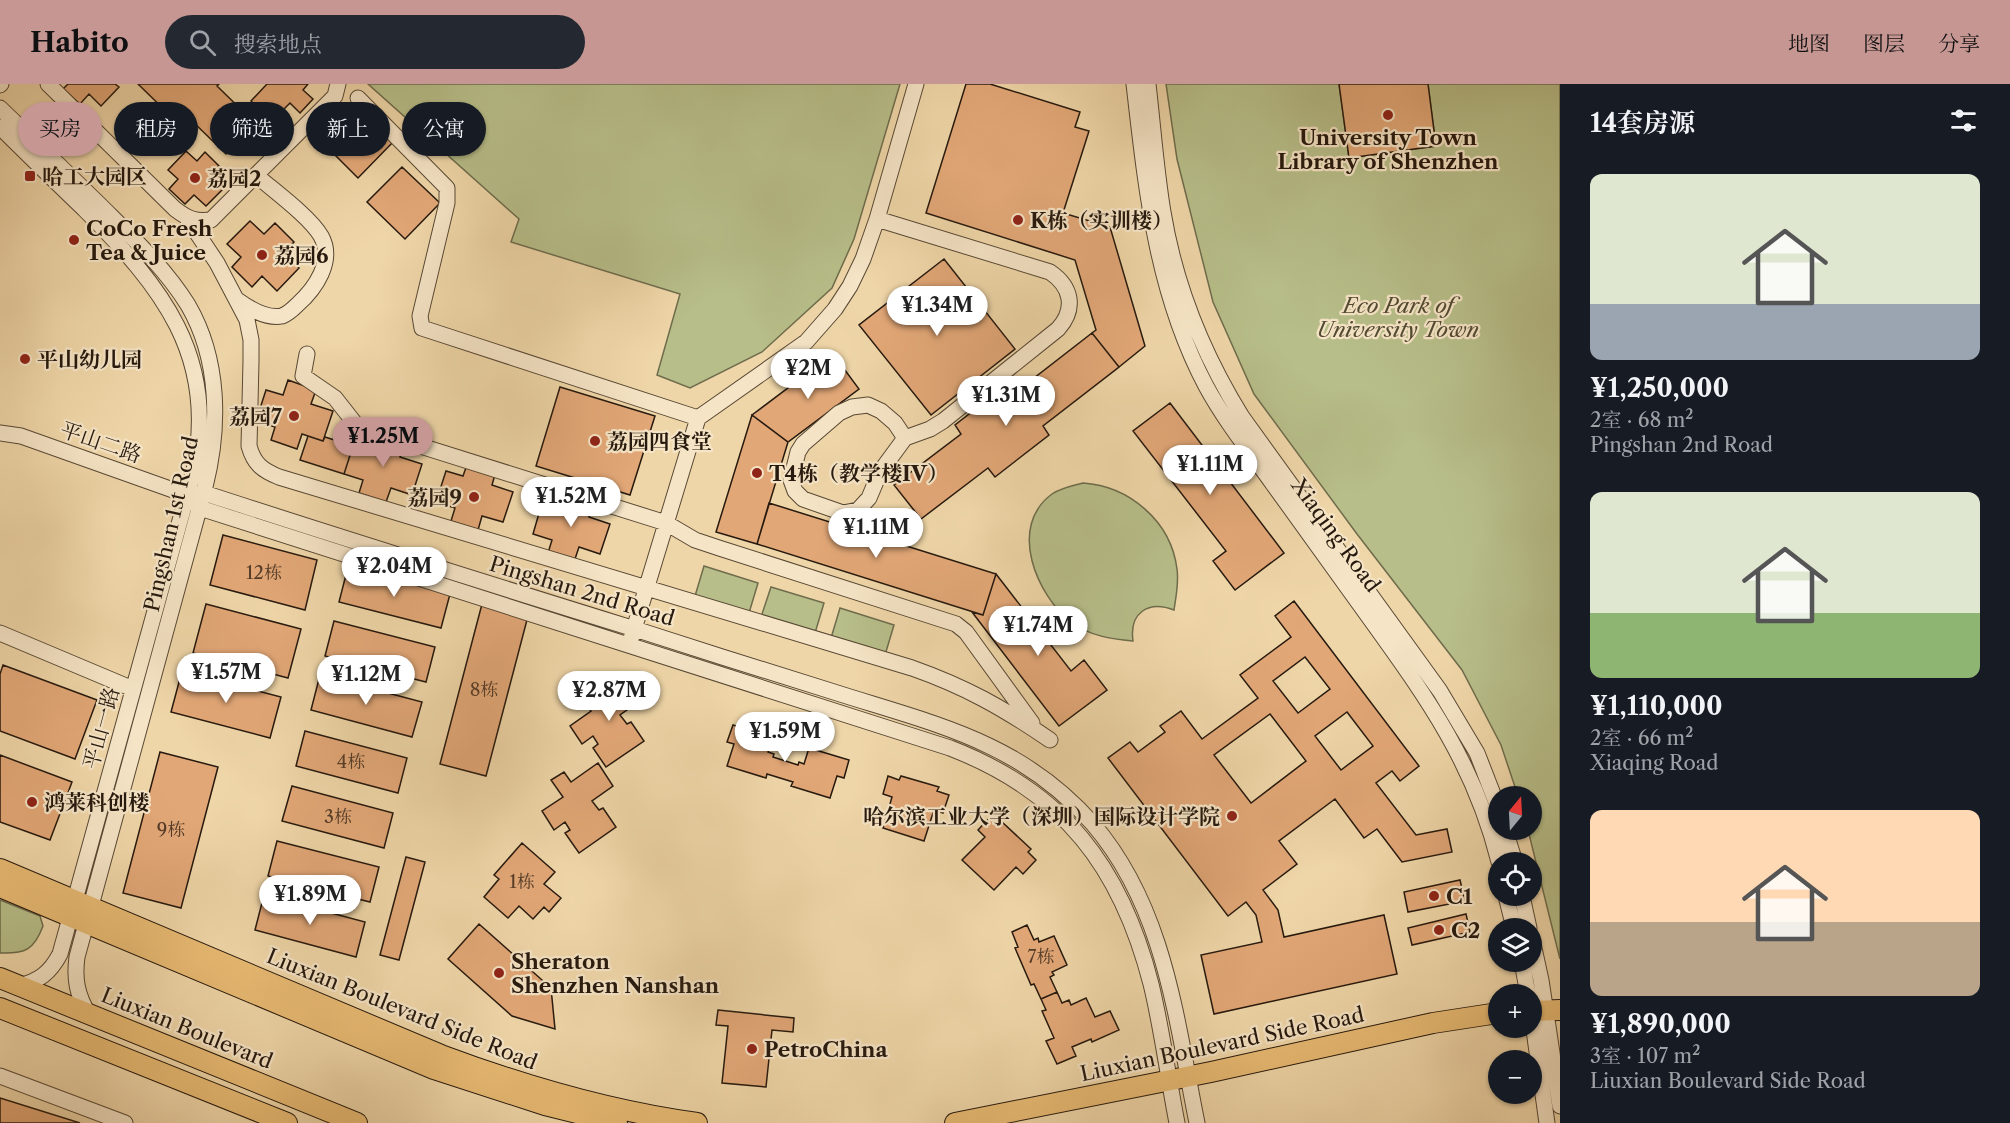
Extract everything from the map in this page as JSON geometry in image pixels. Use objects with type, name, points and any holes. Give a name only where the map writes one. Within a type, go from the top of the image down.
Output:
[{"type":"main road","name":"Liuxian Boulevard Side Road","points":[[0,869],[81,912],[452,1075],[544,1106],[616,1123]]},
{"type":"main road","name":"Liuxian Boulevard Side Road","points":[[0,886],[81,912],[483,1071],[579,1100],[671,1120],[697,1123]]},
{"type":"main road","name":"Liuxian Boulevard","points":[[0,978],[357,1123]]},
{"type":"main road","points":[[0,1008],[284,1122]]},
{"type":"main road","name":"Liuxian Boulevard Side Road","points":[[1015,1123],[1433,1023],[1488,1015]]},
{"type":"main road","name":"Liuxian Boulevard Side Road","points":[[955,1123],[1179,1085],[1441,1033],[1488,1026]]},
{"type":"street","points":[[48,84],[175,209],[187,218],[239,301],[248,320],[251,340],[249,446],[257,465],[266,471],[279,477],[951,682],[1007,711],[1044,736],[966,632],[956,624],[695,540],[666,522],[357,426],[335,398],[303,376],[307,354]]},
{"type":"street","points":[[187,218],[201,222],[211,220],[335,96],[338,84]]},
{"type":"street","points":[[629,645],[698,418],[806,342],[835,309],[850,286],[863,259],[877,219],[916,84]]},
{"type":"street","name":"Xiaqing Road","points":[[1134,84],[1154,234],[1170,298],[1192,357],[1227,421],[1409,672],[1443,724],[1473,783],[1484,810],[1495,852]]},
{"type":"street","name":"Xiaqing Road","points":[[1148,84],[1158,181],[1168,240],[1184,297],[1202,345],[1242,417],[1444,698],[1477,753],[1490,786]]},
{"type":"street","points":[[358,98],[447,188],[447,203],[420,316],[422,328],[698,418]]},
{"type":"street","name":"Pingshan 1st Road","points":[[0,108],[141,246],[175,286],[189,307],[199,330],[213,379],[215,407],[212,455],[202,500],[81,912],[75,972],[81,1001],[89,1015]]},
{"type":"street","name":"Pingshan 1st Road","points":[[0,127],[120,246],[169,309],[190,357],[200,402],[199,446],[187,495]]},
{"type":"street","points":[[239,301],[254,311],[282,316],[291,311],[310,293],[324,263],[325,249],[321,236],[256,175]]},
{"type":"street","points":[[877,219],[1050,272],[1057,277],[1069,297],[1070,309],[1065,321],[1058,329],[943,421],[930,429],[905,438],[880,472],[869,498],[858,510],[843,513],[803,499],[795,491],[791,480],[798,452],[803,444],[839,413],[852,407],[868,405],[881,411],[895,423],[905,438]]},
{"type":"street","name":"平山二路","points":[[0,433],[21,436],[187,495]]},
{"type":"street","name":"Pingshan 2nd Road","points":[[187,495],[629,645],[950,748],[983,760],[1010,776],[1048,804],[1076,831],[1099,861],[1118,894],[1143,956],[1179,1085],[1197,1123]]},
{"type":"street","name":"平山一路","points":[[19,986],[34,982],[46,975],[54,966],[81,912],[133,689],[187,495]]},
{"type":"street","name":"Pingshan 2nd Road","points":[[202,500],[634,629],[967,736],[1001,750],[1048,781],[1073,804],[1112,849],[1132,880],[1148,914],[1163,958],[1179,1085],[1177,1123]]},
{"type":"street","points":[[0,633],[133,689]]},
{"type":"street","points":[[1542,1017],[1560,1106]]},
{"type":"street","points":[[1542,1017],[1547,1123]]},
{"type":"street","points":[[0,1076],[125,1123]]},
{"type":"green space","points":[[368,84],[900,84],[854,239],[832,288],[762,352],[690,388],[657,375],[680,294],[511,242],[519,219],[449,156],[486,156],[486,102],[402,102],[402,114]]},
{"type":"green space","name":"Eco Park of University Town","points":[[1166,84],[1339,84],[1349,158],[1436,146],[1428,84],[1560,84],[1560,959],[1542,886],[1542,852],[1533,852],[1530,840],[1542,840],[1542,786],[1515,786],[1501,745],[1462,670],[1357,534],[1254,394],[1213,302],[1177,159]]},
{"type":"green space","points":[[1083,483],[1116,491],[1145,509],[1157,521],[1173,552],[1178,579],[1174,610],[1156,607],[1142,611],[1134,623],[1133,641],[1094,634],[1072,623],[1048,596],[1038,579],[1032,561],[1029,542],[1031,524],[1039,508],[1055,492]]},
{"type":"green space","points":[[704,566],[758,583],[749,613],[695,596]]},
{"type":"green space","points":[[771,587],[824,603],[815,633],[761,617]]},
{"type":"green space","points":[[840,608],[894,625],[885,655],[831,638]]},
{"type":"green space","points":[[0,900],[40,916],[43,926],[40,934],[28,949],[16,953],[0,953]]},
{"type":"building","points":[[68,84],[115,84],[119,87],[102,105],[102,102],[97,102],[89,94],[82,102],[78,102],[63,89]]},
{"type":"building","points":[[138,84],[219,84],[217,86],[233,102],[210,102],[210,138],[198,127],[198,102],[156,102]]},
{"type":"building","points":[[267,84],[308,84],[303,90],[313,99],[306,102],[306,107],[300,113],[294,107],[294,102],[251,101]]},
{"type":"building","name":"K栋（实训楼）","points":[[966,84],[990,84],[1080,112],[1075,127],[1089,131],[1063,213],[1110,227],[1145,346],[1119,367],[1092,333],[1096,330],[1075,260],[926,213]]},
{"type":"building","name":"University Town Library of Shenzhen","points":[[1339,84],[1428,84],[1436,146],[1349,158]]},
{"type":"building","name":"荔园2","points":[[205,152],[219,166],[210,175],[224,188],[206,206],[194,195],[185,204],[169,189],[178,179],[168,170],[181,156],[192,156],[197,161]]},
{"type":"building","points":[[336,156],[379,156],[358,178]]},
{"type":"building","points":[[402,167],[440,203],[405,239],[367,202]]},
{"type":"building","name":"荔园6","points":[[250,221],[264,234],[275,223],[294,242],[284,252],[299,268],[277,291],[262,276],[252,287],[232,267],[241,257],[227,244]]},
{"type":"building","points":[[944,259],[1015,349],[931,415],[859,325]]},
{"type":"building","points":[[1092,333],[1119,367],[1043,426],[1049,435],[995,477],[988,468],[921,519],[894,485],[961,434],[955,425],[1009,383],[1016,392]]},
{"type":"building","points":[[833,354],[859,389],[788,442],[752,415]]},
{"type":"building","name":"荔园7","points":[[288,380],[316,390],[311,404],[333,411],[323,441],[302,434],[297,449],[271,440],[275,427],[256,421],[266,390],[283,395]]},
{"type":"building","name":"荔园四食堂","points":[[560,387],[655,416],[630,495],[536,466]]},
{"type":"building","points":[[1170,403],[1284,553],[1235,590],[1213,561],[1226,551],[1133,431]]},
{"type":"building","name":"T4栋（教学楼IV）","points":[[752,415],[788,442],[757,544],[716,532]]},
{"type":"building","points":[[377,434],[405,443],[400,457],[422,464],[412,495],[391,488],[386,502],[359,493],[363,480],[344,474],[354,443],[372,449]]},
{"type":"building","points":[[308,436],[323,441],[325,437],[353,446],[344,474],[300,460]]},
{"type":"building","name":"荔园9","points":[[468,462],[496,471],[492,485],[513,492],[503,522],[482,516],[478,530],[451,521],[455,508],[436,502],[446,471],[463,476]]},
{"type":"building","points":[[565,494],[593,503],[589,517],[610,524],[600,554],[579,547],[574,562],[548,553],[552,540],[533,534],[542,503],[560,508]]},
{"type":"building","points":[[769,503],[996,574],[983,615],[757,544]]},
{"type":"building","points":[[223,535],[317,560],[305,610],[210,585]]},
{"type":"building","points":[[348,567],[450,594],[441,628],[339,602]]},
{"type":"building","points":[[996,574],[1071,671],[1084,660],[1107,690],[1059,726],[972,612],[983,615]]},
{"type":"building","name":"哈尔滨工业大学（深圳）国际设计学院","points":[[1294,601],[1419,766],[1400,781],[1392,771],[1376,783],[1416,835],[1447,829],[1452,852],[1402,862],[1377,829],[1364,838],[1335,799],[1279,841],[1297,864],[1263,890],[1278,910],[1284,937],[1384,915],[1397,974],[1214,1014],[1201,955],[1262,942],[1256,915],[1246,902],[1228,916],[1108,758],[1130,742],[1138,752],[1165,732],[1160,726],[1181,711],[1202,739],[1258,698],[1240,675],[1291,637],[1275,616]],"holes":[[[1305,657],[1330,689],[1298,713],[1273,681]],[[1347,712],[1373,746],[1341,770],[1315,736]],[[1270,714],[1306,761],[1251,803],[1214,755]]]},
{"type":"building","points":[[206,604],[301,629],[288,678],[193,653]]},
{"type":"building","points":[[482,604],[528,616],[486,776],[440,764]]},
{"type":"building","points":[[334,621],[435,647],[426,682],[325,656]]},
{"type":"building","points":[[3,665],[97,700],[75,759],[0,731],[0,674]]},
{"type":"building","points":[[182,671],[281,697],[270,738],[171,712]]},
{"type":"building","points":[[320,675],[422,702],[412,737],[311,710]]},
{"type":"building","points":[[626,678],[641,700],[620,715],[627,724],[631,722],[644,741],[606,767],[593,748],[598,744],[593,736],[582,744],[570,726],[591,711],[579,695],[592,686],[599,696]]},
{"type":"building","points":[[733,725],[773,737],[768,752],[774,754],[773,757],[798,765],[799,762],[804,764],[809,748],[849,760],[844,778],[837,776],[830,798],[791,786],[793,782],[767,774],[766,778],[727,766],[734,744],[727,742]]},
{"type":"building","points":[[305,731],[407,758],[398,793],[296,766]]},
{"type":"building","points":[[160,752],[218,767],[181,908],[123,893]]},
{"type":"building","name":"鸿莱科创楼","points":[[0,755],[72,782],[50,840],[0,822]]},
{"type":"building","points":[[598,763],[613,786],[592,801],[599,810],[603,808],[616,827],[579,853],[565,833],[570,830],[565,822],[554,830],[542,811],[563,797],[551,780],[564,772],[571,782]]},
{"type":"building","points":[[888,776],[899,780],[901,776],[939,787],[937,791],[949,795],[943,813],[934,810],[924,841],[883,828],[892,797],[883,794]]},
{"type":"building","points":[[292,786],[393,813],[384,848],[282,821]]},
{"type":"building","points":[[991,816],[999,825],[1002,822],[1031,849],[1028,852],[1036,860],[1023,874],[1016,867],[994,890],[962,860],[985,837],[978,830]]},
{"type":"building","points":[[277,841],[379,867],[370,902],[268,876]]},
{"type":"building","points":[[522,843],[555,872],[544,884],[561,898],[549,912],[544,907],[533,919],[519,906],[508,918],[484,897],[499,879],[494,875]]},
{"type":"building","points":[[406,857],[425,862],[399,960],[380,955]]},
{"type":"building","name":"C1","points":[[1460,880],[1465,901],[1408,912],[1404,892]]},
{"type":"building","points":[[264,895],[365,922],[356,957],[255,930]]},
{"type":"building","name":"C2","points":[[1466,914],[1470,932],[1412,945],[1408,928]]},
{"type":"building","name":"Sheraton Shenzhen Nanshan","points":[[479,924],[551,988],[555,1029],[512,1016],[448,959]]},
{"type":"building","points":[[1027,925],[1034,940],[1038,938],[1039,942],[1054,936],[1067,965],[1052,972],[1054,975],[1050,977],[1057,992],[1041,999],[1034,984],[1031,985],[1015,948],[1018,947],[1012,932]]},
{"type":"building","points":[[1057,992],[1062,1003],[1069,1000],[1071,1005],[1086,998],[1095,1017],[1110,1011],[1119,1030],[1092,1042],[1091,1039],[1072,1047],[1076,1056],[1057,1064],[1046,1041],[1054,1038],[1042,1011],[1046,1010],[1041,999]]},
{"type":"building","points":[[718,1010],[794,1018],[793,1032],[772,1030],[766,1087],[722,1083],[728,1026],[716,1025]]},
{"type":"building","points":[[0,1098],[80,1123],[0,1123]]},
{"type":"place","name":"University Town Library of Shenzhen","points":[[1388,115]]},
{"type":"place","name":"哈工大园区","points":[[30,176]]},
{"type":"place","name":"荔园2","points":[[195,178]]},
{"type":"place","name":"K栋（实训楼）","points":[[1018,220]]},
{"type":"place","name":"CoCo Fresh Tea & Juice","points":[[74,240]]},
{"type":"place","name":"荔园6","points":[[262,255]]},
{"type":"place","name":"平山幼儿园","points":[[25,359]]},
{"type":"place","name":"荔园7","points":[[294,416]]},
{"type":"place","name":"荔园四食堂","points":[[595,441]]},
{"type":"place","name":"T4栋（教学楼IV）","points":[[757,473]]},
{"type":"place","name":"荔园9","points":[[474,497]]},
{"type":"place","name":"鸿莱科创楼","points":[[32,802]]},
{"type":"place","name":"哈尔滨工业大学（深圳）国际设计学院","points":[[1232,816]]},
{"type":"place","name":"C1","points":[[1434,896]]},
{"type":"place","name":"C2","points":[[1439,930]]},
{"type":"place","name":"Sheraton Shenzhen Nanshan","points":[[499,973]]},
{"type":"place","name":"PetroChina","points":[[752,1049]]}]
